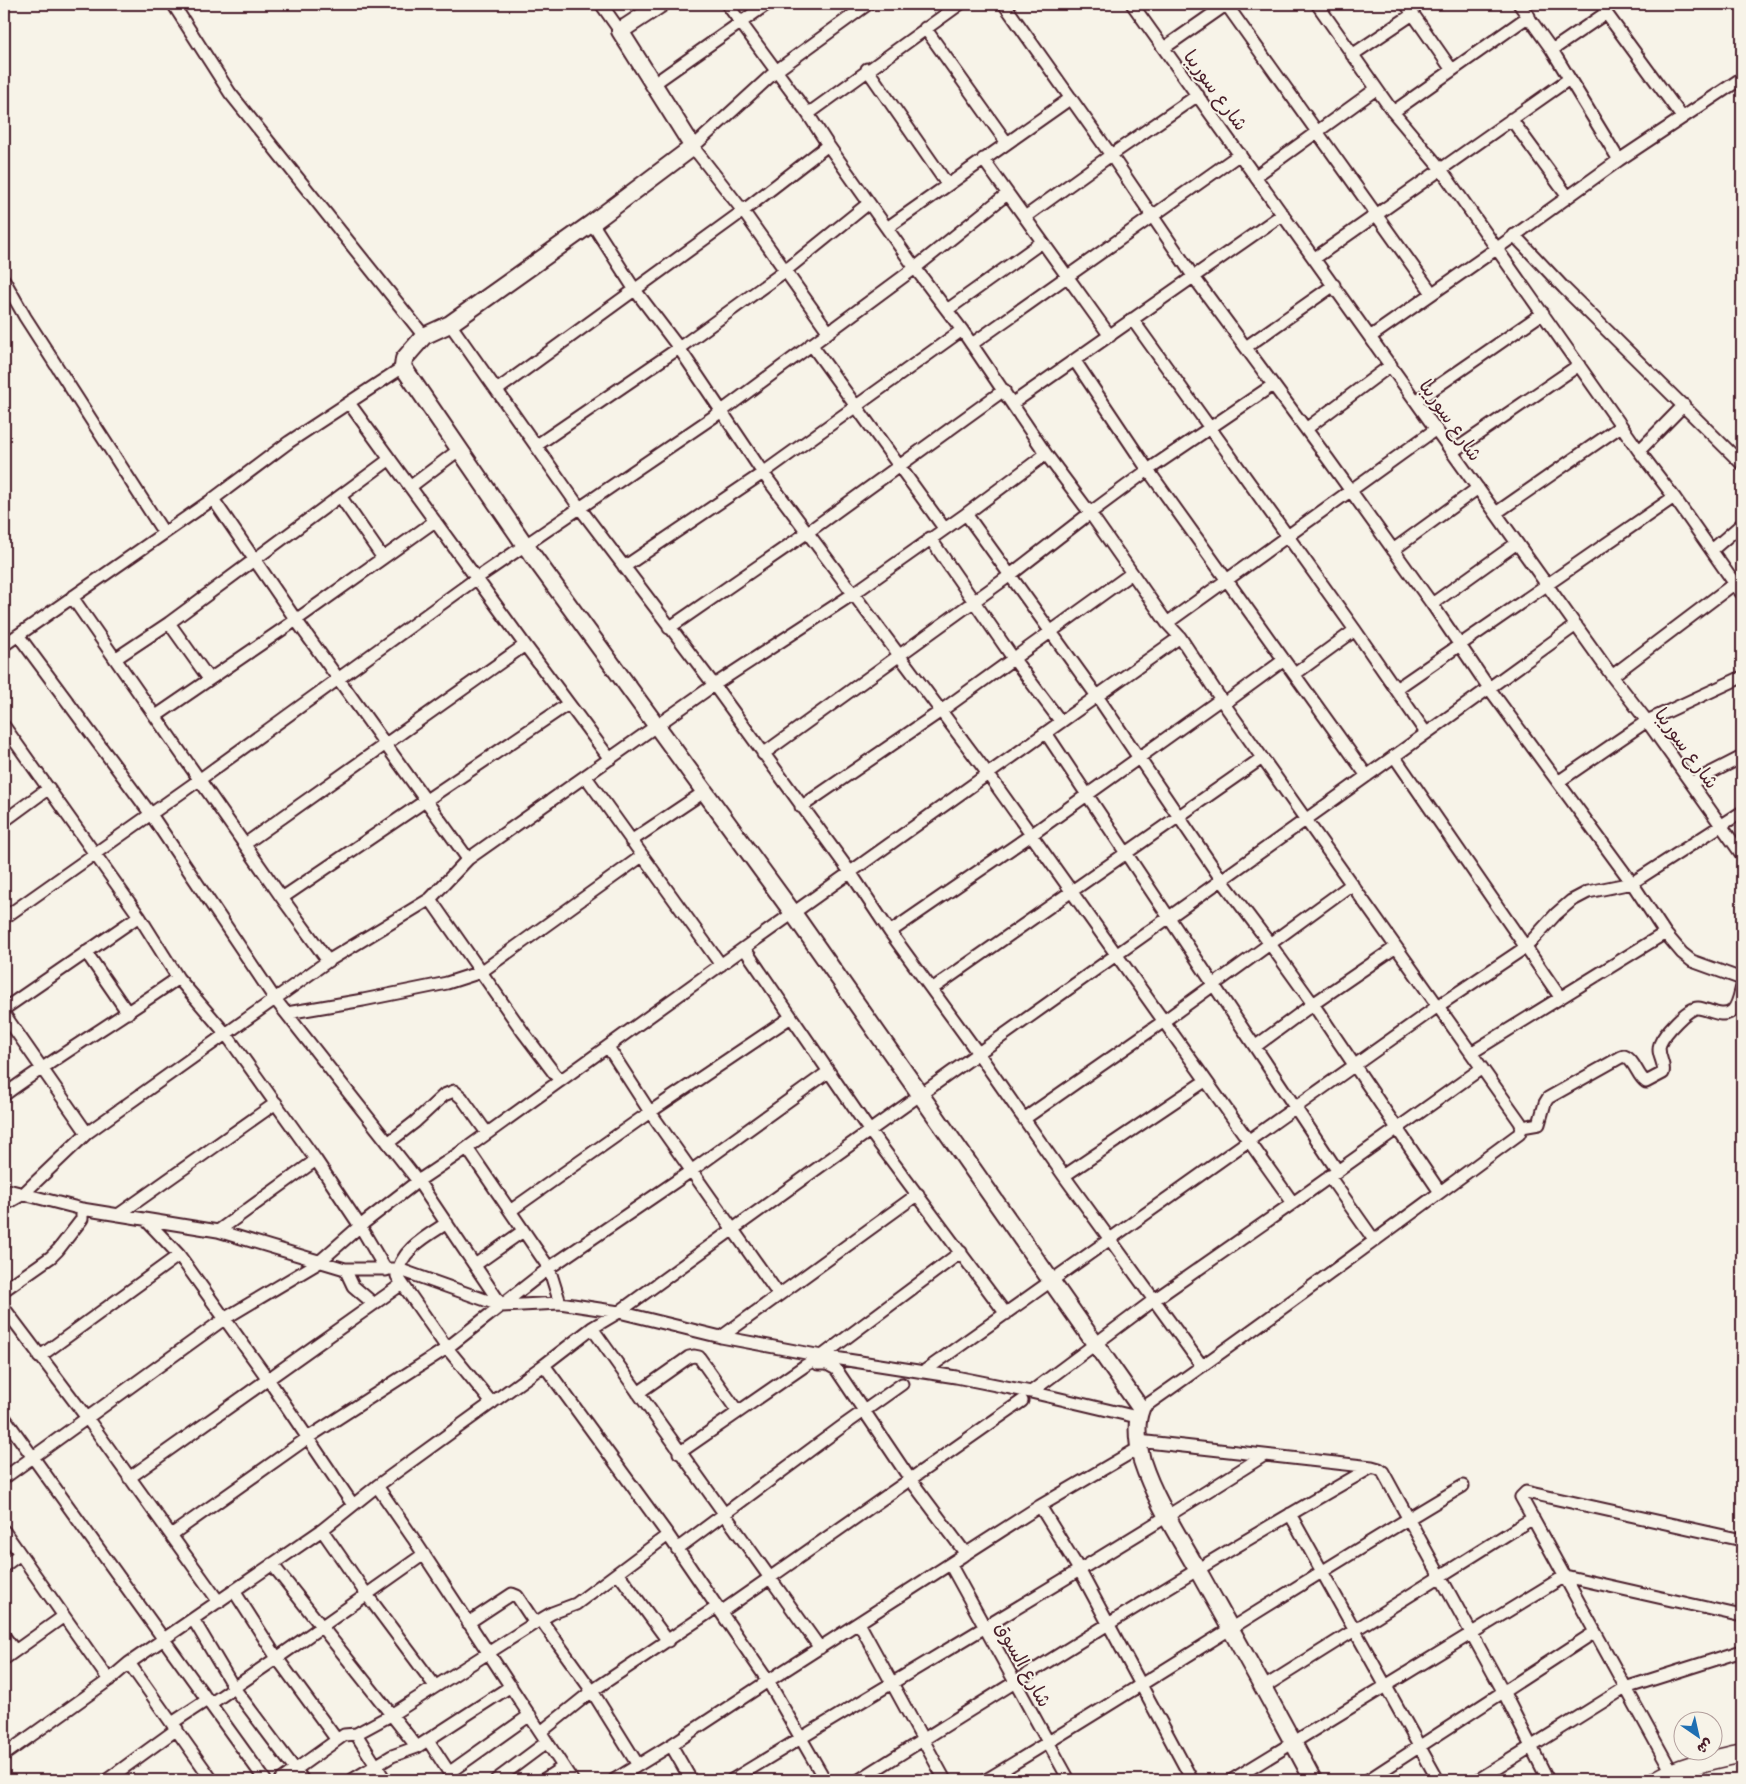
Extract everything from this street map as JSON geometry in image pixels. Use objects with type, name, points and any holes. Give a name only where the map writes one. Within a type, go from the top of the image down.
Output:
[{"type":"main road","points":[[1668,1777],[1706,1761],[1742,1753]]},
{"type":"street","points":[[173,4],[230,93],[424,336]]},
{"type":"street","points":[[602,4],[693,147],[743,211],[828,331]]},
{"type":"street","points":[[620,31],[661,4]]},
{"type":"street","points":[[4,1189],[22,1195],[82,1208],[218,1231],[345,1270],[398,1269],[502,1306],[560,1303],[619,1312],[721,1337],[923,1372],[1139,1413],[1519,1134],[1522,1127],[1520,1122],[1262,758],[1180,637],[1167,623],[1046,454],[948,310],[915,268],[808,114],[727,4]]},
{"type":"street","points":[[654,83],[767,4]]},
{"type":"street","points":[[868,4],[776,71],[693,147],[592,223],[450,324],[424,336],[404,359],[403,367],[526,545],[793,913],[1096,1343],[1139,1413],[1138,1445],[1143,1463],[1167,1517],[1264,1686],[1313,1780]]},
{"type":"street","points":[[808,114],[867,69],[960,4]]},
{"type":"street","points":[[1004,4],[1111,155],[1193,276],[1461,644],[1489,688],[1632,883],[1665,933],[1682,953],[1692,961],[1742,979]]},
{"type":"street","name":"شارع سوريبا","points":[[1132,4],[1742,855]]},
{"type":"street","points":[[1164,48],[1226,4],[1432,293]]},
{"type":"street","points":[[1317,4],[1392,112],[1440,168],[1621,426],[1674,497],[1742,594]]},
{"type":"street","points":[[1406,4],[1452,70]]},
{"type":"street","points":[[1519,4],[1552,50],[1619,160]]},
{"type":"street","points":[[1552,50],[1604,8],[1682,118]]},
{"type":"street","points":[[1352,55],[1413,14]]},
{"type":"street","points":[[1392,112],[1529,16]]},
{"type":"street","points":[[925,28],[1007,143]]},
{"type":"street","points":[[867,69],[947,184]]},
{"type":"street","points":[[1370,337],[1619,160],[1742,78]]},
{"type":"street","points":[[1315,258],[1440,168],[1570,79]]},
{"type":"street","points":[[1256,176],[1376,89]]},
{"type":"street","points":[[1025,217],[1198,95]]},
{"type":"street","points":[[887,228],[1071,98]]},
{"type":"street","points":[[1511,119],[1568,196]]},
{"type":"street","points":[[497,390],[743,211],[828,145]]},
{"type":"street","points":[[972,344],[1240,154]]},
{"type":"street","points":[[983,159],[1110,336]]},
{"type":"street","points":[[4,918],[199,780],[477,578],[722,412],[828,331],[915,268],[1007,194]]},
{"type":"street","points":[[537,445],[679,348],[785,270],[869,203]]},
{"type":"street","points":[[1013,404],[1283,214]]},
{"type":"street","points":[[592,223],[635,290],[679,348],[763,472],[988,774],[1293,1204]]},
{"type":"street","points":[[1514,235],[1564,288],[1742,464]]},
{"type":"street","points":[[948,310],[1042,242]]},
{"type":"street","points":[[4,280],[25,317],[164,533]]},
{"type":"street","points":[[1246,347],[1334,285]]},
{"type":"street","points":[[1416,401],[1543,313]]},
{"type":"street","points":[[1132,319],[1355,630],[1426,733]]},
{"type":"street","points":[[450,324],[537,445],[579,508],[714,685],[850,872],[890,932],[978,1053],[1109,1240],[1202,1366]]},
{"type":"street","points":[[624,567],[763,472],[962,330]]},
{"type":"street","points":[[811,344],[944,528]]},
{"type":"street","points":[[1075,361],[1148,470],[1367,776]]},
{"type":"street","points":[[1306,429],[1391,365]]},
{"type":"street","points":[[1452,452],[1578,365]]},
{"type":"street","points":[[4,645],[213,499],[290,442],[403,367]]},
{"type":"street","points":[[763,754],[1010,576],[1148,470],[1273,385]]},
{"type":"street","points":[[669,628],[808,532],[1004,390]]},
{"type":"street","points":[[349,403],[610,759]]},
{"type":"street","points":[[1639,451],[1684,405]]},
{"type":"street","points":[[1496,513],[1621,426]]},
{"type":"street","points":[[1167,623],[1436,429]]},
{"type":"street","points":[[410,487],[460,449]]},
{"type":"street","points":[[4,1205],[22,1195],[87,1133],[328,961],[430,900],[468,859],[714,685],[853,594],[966,514],[1046,454]]},
{"type":"street","points":[[115,659],[169,623],[390,459]]},
{"type":"street","points":[[1393,550],[1478,488]]},
{"type":"street","points":[[340,496],[383,558]]},
{"type":"street","points":[[1396,689],[1674,497]]},
{"type":"street","points":[[213,499],[296,620],[468,859]]},
{"type":"street","points":[[966,514],[1049,632],[1097,696],[1221,879],[1313,1004],[1440,1192]]},
{"type":"street","points":[[156,716],[296,620],[434,521]]},
{"type":"street","points":[[1712,550],[1742,524]]},
{"type":"street","points":[[930,538],[1013,658],[1061,722]]},
{"type":"street","points":[[1432,604],[1517,543]]},
{"type":"street","points":[[801,807],[941,711],[1132,574]]},
{"type":"street","points":[[1612,676],[1735,583]]},
{"type":"street","points":[[72,597],[328,961]]},
{"type":"street","points":[[169,623],[210,679]]},
{"type":"street","points":[[4,1755],[164,1639],[322,1530],[377,1486],[592,1328],[619,1312],[919,1094],[1576,625]]},
{"type":"street","points":[[1295,674],[1355,630]]},
{"type":"street","points":[[18,635],[150,813],[275,999],[418,1181],[502,1306]]},
{"type":"street","points":[[4,1478],[224,1319],[318,1263],[360,1226],[418,1181],[467,1148],[1180,637]]},
{"type":"street","points":[[244,844],[525,645]]},
{"type":"street","points":[[890,932],[1031,835],[1138,758],[1284,660]]},
{"type":"street","points":[[1558,782],[1647,721],[1742,677]]},
{"type":"street","points":[[282,898],[568,704]]},
{"type":"street","points":[[5,731],[49,788],[139,916],[178,978],[226,1034],[276,1103],[360,1226],[386,1270]]},
{"type":"street","points":[[1046,733],[1168,918],[1297,1108],[1374,1240]]},
{"type":"street","points":[[1394,756],[1560,997]]},
{"type":"street","points":[[1691,783],[1742,757]]},
{"type":"street","points":[[932,989],[1262,758]]},
{"type":"street","points":[[586,776],[720,965]]},
{"type":"street","points":[[4,819],[49,788]]},
{"type":"street","points":[[631,841],[704,792]]},
{"type":"street","points":[[923,1372],[1438,1006],[1526,947],[1556,914],[1571,902],[1588,892],[1632,883],[1742,812]]},
{"type":"street","points":[[286,1013],[447,983],[481,972],[642,856]]},
{"type":"street","points":[[1024,1119],[1164,1021],[1352,884]]},
{"type":"street","points":[[430,900],[560,1081]]},
{"type":"street","points":[[4,1010],[139,916]]},
{"type":"street","points":[[1471,1054],[1665,933]]},
{"type":"street","points":[[1256,1046],[1396,946]]},
{"type":"street","points":[[744,948],[869,1130],[1006,1314]]},
{"type":"street","points":[[86,952],[128,1012]]},
{"type":"street","points":[[4,1095],[41,1068],[178,978]]},
{"type":"street","points":[[1522,1127],[1539,1124],[1545,1102],[1548,1098],[1620,1057],[1624,1056],[1630,1059],[1646,1082],[1663,1073],[1664,1066],[1658,1052],[1660,1045],[1684,1015],[1694,1008],[1721,1014],[1731,1011],[1736,1006],[1742,986]]},
{"type":"street","points":[[4,1014],[87,1133]]},
{"type":"street","points":[[510,1211],[650,1112],[791,1018]]},
{"type":"street","points":[[608,1047],[650,1112],[779,1295]]},
{"type":"street","points":[[1031,1392],[1154,1300],[1293,1204],[1482,1068]]},
{"type":"street","points":[[171,1536],[309,1438],[447,1348],[550,1268],[691,1171],[828,1072]]},
{"type":"street","points":[[1064,1176],[1205,1081]]},
{"type":"street","points":[[388,1143],[415,1122],[444,1095],[454,1091],[462,1098],[487,1133]]},
{"type":"street","points":[[118,1215],[276,1103]]},
{"type":"street","points":[[467,1148],[550,1268],[560,1303]]},
{"type":"street","points":[[218,1231],[316,1160]]},
{"type":"street","points":[[721,1337],[918,1194]]},
{"type":"street","points":[[4,1290],[58,1250],[82,1219],[82,1208]]},
{"type":"street","points":[[145,1219],[179,1255],[309,1438],[353,1506]]},
{"type":"street","points":[[447,1223],[419,1242],[403,1257],[397,1276],[447,1348],[492,1403]]},
{"type":"street","points":[[475,1266],[523,1231]]},
{"type":"street","points":[[679,1453],[806,1364],[822,1356],[961,1252]]},
{"type":"street","points":[[39,1356],[179,1255]]},
{"type":"street","points":[[345,1270],[353,1286],[374,1304]]},
{"type":"street","points":[[129,1478],[402,1284]]},
{"type":"street","points":[[4,1308],[219,1602]]},
{"type":"street","points":[[592,1328],[679,1453],[820,1648]]},
{"type":"street","points":[[638,1392],[689,1357],[694,1356],[699,1357],[738,1412]]},
{"type":"street","points":[[806,1364],[827,1364],[832,1366],[910,1480],[966,1554]]},
{"type":"street","points":[[544,1365],[678,1549],[768,1681],[825,1780]]},
{"type":"street","points":[[678,1549],[902,1384]]},
{"type":"street","points":[[496,1780],[592,1691],[769,1578],[1022,1401]]},
{"type":"street","points":[[4,1417],[264,1780]]},
{"type":"street","points":[[614,1780],[1138,1445],[1372,1467],[1383,1472],[1441,1575],[1532,1746],[1548,1780]]},
{"type":"street","points":[[732,1780],[985,1629],[1263,1456]]},
{"type":"street","points":[[860,1780],[1198,1570],[1372,1467]]},
{"type":"street","points":[[377,1486],[424,1554],[572,1780]]},
{"type":"street","points":[[986,1780],[1143,1685],[1408,1518],[1463,1486]]},
{"type":"street","points":[[1668,1777],[1625,1688],[1521,1497],[1526,1492],[1742,1540]]},
{"type":"street","points":[[1040,1506],[1080,1571],[1110,1625],[1192,1780]]},
{"type":"street","points":[[1290,1514],[1438,1780]]},
{"type":"street","points":[[1264,1686],[1533,1518]]},
{"type":"street","points":[[322,1530],[366,1595],[435,1686]]},
{"type":"street","points":[[4,1531],[109,1680]]},
{"type":"street","points":[[281,1780],[344,1735],[356,1734],[391,1715],[538,1621],[576,1604],[668,1535]]},
{"type":"street","points":[[4,1566],[20,1554]]},
{"type":"street","points":[[106,1780],[208,1702],[234,1688],[278,1658],[424,1554]]},
{"type":"street","points":[[272,1564],[416,1747]]},
{"type":"street","name":"شارع السوق","points":[[950,1564],[1069,1780]]},
{"type":"street","points":[[618,1573],[668,1641]]},
{"type":"street","points":[[1232,1780],[1564,1576],[1742,1616]]},
{"type":"street","points":[[234,1592],[278,1658],[337,1740]]},
{"type":"street","points":[[468,1623],[512,1594],[517,1596],[592,1691],[638,1765]]},
{"type":"street","points":[[4,1659],[64,1616]]},
{"type":"street","points":[[194,1619],[234,1688],[303,1780]]},
{"type":"street","points":[[859,1623],[945,1780]]},
{"type":"street","points":[[1368,1780],[1595,1632]]},
{"type":"street","points":[[4,1636],[15,1651]]},
{"type":"street","points":[[1478,1780],[1625,1688],[1742,1650]]},
{"type":"street","points":[[129,1664],[212,1780]]},
{"type":"street","points":[[352,1780],[397,1753],[416,1747],[428,1740],[511,1686]]},
{"type":"street","points":[[428,1740],[452,1776],[530,1714]]},
{"type":"street","points":[[356,1734],[385,1780]]},
{"type":"street","points":[[671,1745],[691,1780]]},
{"type":"street","points":[[543,1780],[564,1767]]}]
